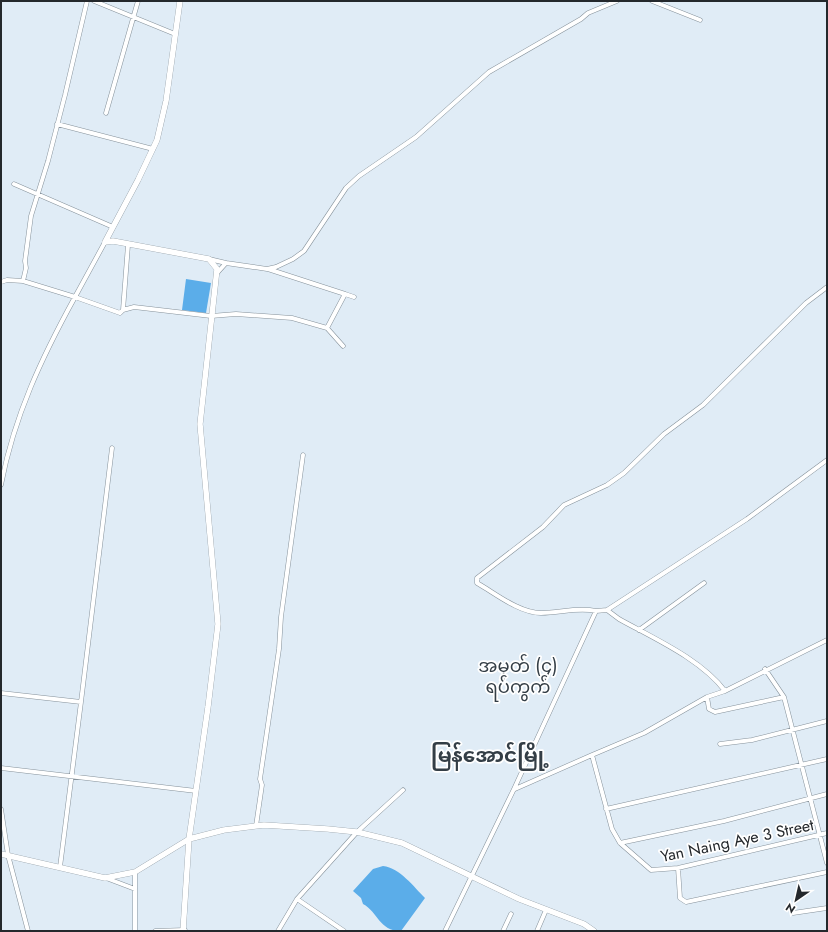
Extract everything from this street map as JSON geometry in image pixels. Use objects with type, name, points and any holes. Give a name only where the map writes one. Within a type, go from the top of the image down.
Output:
[{"type":"street","points":[[23,281],[26,268],[25,261],[31,216],[57,124],[87,1]]},
{"type":"street","points":[[94,1],[175,34]]},
{"type":"street","points":[[106,113],[138,1]]},
{"type":"street","points":[[1,485],[24,400],[48,349],[113,228],[157,140],[166,101],[180,1]]},
{"type":"street","points":[[267,269],[282,265],[304,251],[346,188],[359,176],[416,137],[489,72],[581,19],[588,13],[616,1]]},
{"type":"street","points":[[652,1],[700,20]]},
{"type":"street","points":[[57,124],[153,149]]},
{"type":"street","points":[[14,184],[113,228]]},
{"type":"street","points":[[105,242],[113,241],[226,263],[267,269],[354,297]]},
{"type":"street","points":[[123,310],[128,245]]},
{"type":"street","points":[[155,931],[184,930],[189,838],[208,708],[218,624],[200,424],[217,273],[215,264],[209,259]]},
{"type":"street","points":[[217,273],[226,263]]},
{"type":"street","points":[[1,282],[7,280],[23,281],[120,312],[134,307],[211,316],[236,314],[292,318],[327,328],[343,346]]},
{"type":"street","points":[[827,287],[794,314],[703,405],[664,434],[624,472],[607,485],[564,505],[543,527],[477,578],[477,583],[527,610],[539,613],[582,608],[596,611],[607,610],[747,519],[827,460]]},
{"type":"street","points":[[327,328],[346,294]]},
{"type":"street","points":[[60,867],[112,448]]},
{"type":"street","points":[[256,826],[262,785],[260,779],[279,649],[281,617],[303,455]]},
{"type":"street","points":[[639,630],[704,583]]},
{"type":"street","points":[[607,610],[619,619],[704,670],[718,682],[725,691]]},
{"type":"street","points":[[445,931],[514,789],[596,611]]},
{"type":"street","points":[[514,789],[644,734],[707,697],[725,691],[827,640]]},
{"type":"street","points":[[766,670],[784,697],[802,765],[818,835],[827,863]]},
{"type":"street","points":[[1,692],[81,702]]},
{"type":"street","points":[[707,697],[709,709],[715,712],[784,697]]},
{"type":"street","points":[[720,744],[752,740],[827,721]]},
{"type":"street","points":[[592,755],[612,829],[620,843],[724,821],[827,794]]},
{"type":"street","points":[[606,809],[827,759]]},
{"type":"street","points":[[1,768],[196,790]]},
{"type":"street","points":[[278,931],[297,899],[357,832],[403,790]]},
{"type":"street","points":[[1,809],[8,855],[28,931]]},
{"type":"street","points":[[105,878],[135,872],[189,838],[224,830],[256,826],[320,828],[357,832],[402,843],[472,877],[546,910],[584,924],[594,931]]},
{"type":"street","name":"Yan Naing Aye 3 Street","points":[[620,843],[651,870],[678,868],[827,833]]},
{"type":"street","points":[[1,854],[105,878],[135,889]]},
{"type":"street","points":[[678,868],[680,898],[686,902],[827,872]]},
{"type":"street","points":[[135,872],[135,931]]},
{"type":"street","points":[[297,899],[344,931]]},
{"type":"street","points":[[793,913],[827,908]]},
{"type":"street","points":[[537,931],[546,910]]},
{"type":"street","points":[[503,931],[511,914]]},
{"type":"water","points":[[186,279],[211,283],[206,313],[182,310]]},
{"type":"water","points":[[383,866],[389,867],[401,874],[425,898],[401,931],[388,928],[383,925],[368,907],[363,904],[361,898],[353,891],[373,869]]},
{"type":"district","name":"အမှတ် (၄) ရပ်ကွက်","points":[[518,676]]},
{"type":"district","name":"မြန်အောင်မြို့","points":[[490,755]]}]
